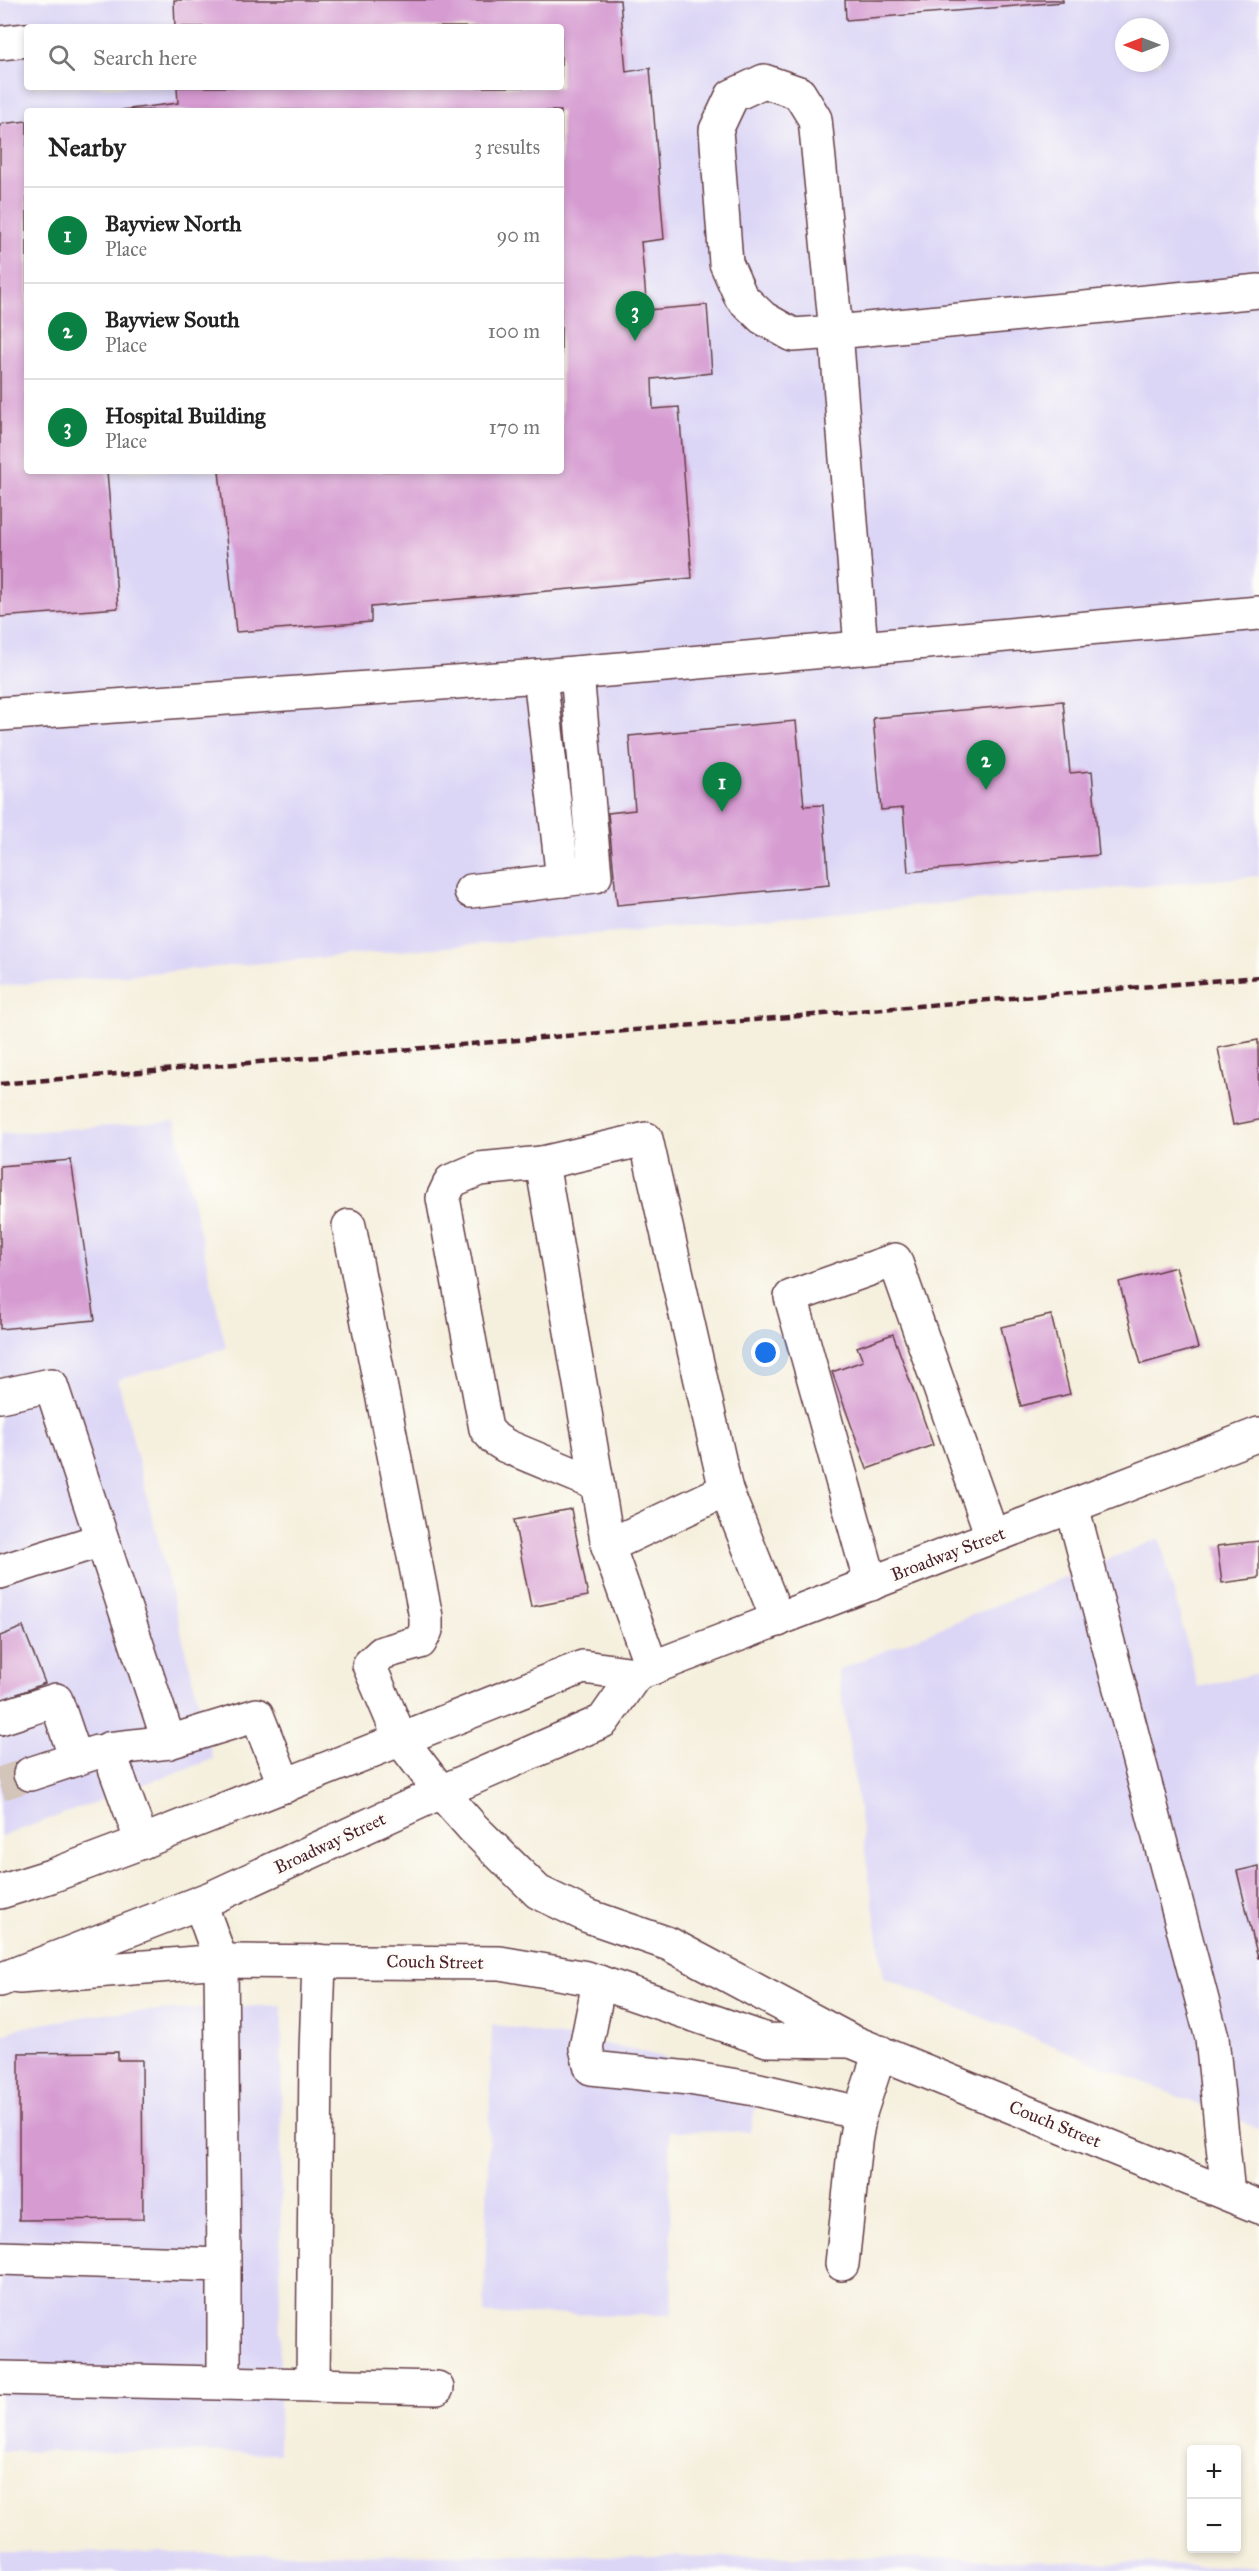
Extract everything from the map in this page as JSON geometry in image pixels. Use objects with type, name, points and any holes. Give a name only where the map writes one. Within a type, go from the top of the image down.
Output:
[{"type":"main road","points":[[0,43],[24,40]]},
{"type":"main road","points":[[861,648],[836,332],[815,119],[799,93],[764,81],[732,96],[716,130],[726,262],[741,297],[763,318],[793,335],[836,332],[1259,291]]},
{"type":"main road","points":[[0,714],[540,676],[1259,613]]},
{"type":"main road","points":[[471,891],[595,876],[577,673]]},
{"type":"main road","points":[[540,676],[563,880]]},
{"type":"main road","points":[[597,1484],[506,1446],[486,1429],[443,1198],[452,1181],[479,1169],[542,1163],[646,1139],[726,1490],[778,1620]]},
{"type":"main road","points":[[542,1163],[608,1546],[644,1671]]},
{"type":"main road","name":"Couch Street","points":[[349,1226],[426,1617],[426,1630],[420,1642],[382,1653],[369,1665],[401,1740],[441,1792],[473,1828],[538,1892],[588,1916],[669,1944],[865,2046],[1259,2207]]},
{"type":"main road","points":[[871,1584],[791,1297],[895,1260],[992,1536]]},
{"type":"main road","points":[[0,1396],[51,1385],[169,1742]]},
{"type":"main road","name":"Broadway Street","points":[[0,1892],[142,1842],[583,1667],[644,1671],[1259,1434]]},
{"type":"main road","points":[[608,1546],[726,1490]]},
{"type":"main road","points":[[1072,1506],[1212,2038],[1228,2194]]},
{"type":"main road","points":[[0,1572],[101,1540]]},
{"type":"main road","name":"Broadway Street","points":[[4,1979],[200,1902],[603,1721],[644,1671]]},
{"type":"main road","points":[[0,1718],[56,1700],[76,1759]]},
{"type":"main road","points":[[30,1774],[108,1749],[169,1742],[257,1715],[285,1786]]},
{"type":"main road","points":[[108,1749],[142,1842]]},
{"type":"main road","points":[[200,1902],[222,1961],[224,2383]]},
{"type":"main road","name":"Couch Street","points":[[4,1979],[222,1961],[500,1963],[587,1978],[767,2040],[865,2046]]},
{"type":"main road","points":[[313,2385],[319,1961]]},
{"type":"main road","points":[[599,1982],[586,2048],[591,2068],[700,2080],[755,2089],[860,2113]]},
{"type":"main road","points":[[842,2264],[853,2153],[860,2113],[865,2046]]},
{"type":"main road","points":[[0,2258],[224,2265]]},
{"type":"main road","points":[[0,2378],[437,2388]]},
{"type":"shaded area","points":[[0,0],[1259,0],[1259,876],[0,986]]},
{"type":"shaded area","points":[[175,1121],[226,1348],[118,1380],[213,1759],[0,1837],[0,1134]]},
{"type":"shaded area","points":[[1160,1538],[1198,1687],[1259,1673],[1259,2129],[884,1978],[838,1670]]},
{"type":"shaded area","points":[[282,2005],[279,2453],[0,2451],[0,2037],[19,2028],[105,2013]]},
{"type":"shaded area","points":[[492,2024],[632,2049],[761,2083],[750,2132],[669,2131],[672,2315],[484,2314]]},
{"type":"shaded area","points":[[0,2552],[956,2558],[1259,2567],[1259,2571],[0,2571]]},
{"type":"building","points":[[174,0],[620,0],[626,72],[650,68],[664,239],[641,242],[647,310],[707,305],[712,373],[652,379],[653,409],[679,407],[692,578],[371,607],[371,622],[236,632],[219,474],[564,474],[564,108],[137,108],[178,103],[177,90],[564,90],[564,24],[175,24]]},
{"type":"building","points":[[845,0],[1063,0],[1063,2],[846,20]]},
{"type":"building","points":[[24,121],[24,474],[107,474],[118,608],[0,617],[0,124]]},
{"type":"building","points":[[1063,701],[1070,773],[1092,771],[1099,855],[908,872],[903,808],[881,810],[873,718]]},
{"type":"building","points":[[796,721],[804,806],[823,805],[829,885],[617,905],[608,813],[635,810],[629,736]]},
{"type":"building","points":[[1258,1040],[1259,1120],[1233,1125],[1218,1048]]},
{"type":"building","points":[[71,1160],[95,1320],[0,1329],[0,1166]]},
{"type":"building","points":[[1176,1267],[1198,1348],[1141,1364],[1119,1282]]},
{"type":"building","points":[[1051,1315],[1070,1394],[1021,1406],[1001,1327]]},
{"type":"building","points":[[893,1334],[933,1445],[867,1469],[832,1372],[863,1361],[857,1347]]},
{"type":"building","points":[[571,1509],[588,1596],[531,1607],[514,1520]]},
{"type":"building","points":[[1259,1541],[1259,1578],[1222,1583],[1217,1546]]},
{"type":"building","points":[[23,1627],[45,1683],[0,1701],[0,1636]]},
{"type":"building","points":[[1259,1866],[1259,1958],[1258,1958],[1237,1871]]},
{"type":"building","points":[[118,2052],[118,2060],[142,2060],[143,2219],[19,2220],[19,2053]]},
{"type":"tunnel","points":[[0,1784],[30,1774]]},
{"type":"railway","points":[[0,1084],[1259,977]]},
{"type":"place","name":"Hospital Building","points":[[635,341]]},
{"type":"place","name":"Bayview South","points":[[986,790]]},
{"type":"place","name":"Bayview North","points":[[722,812]]}]
